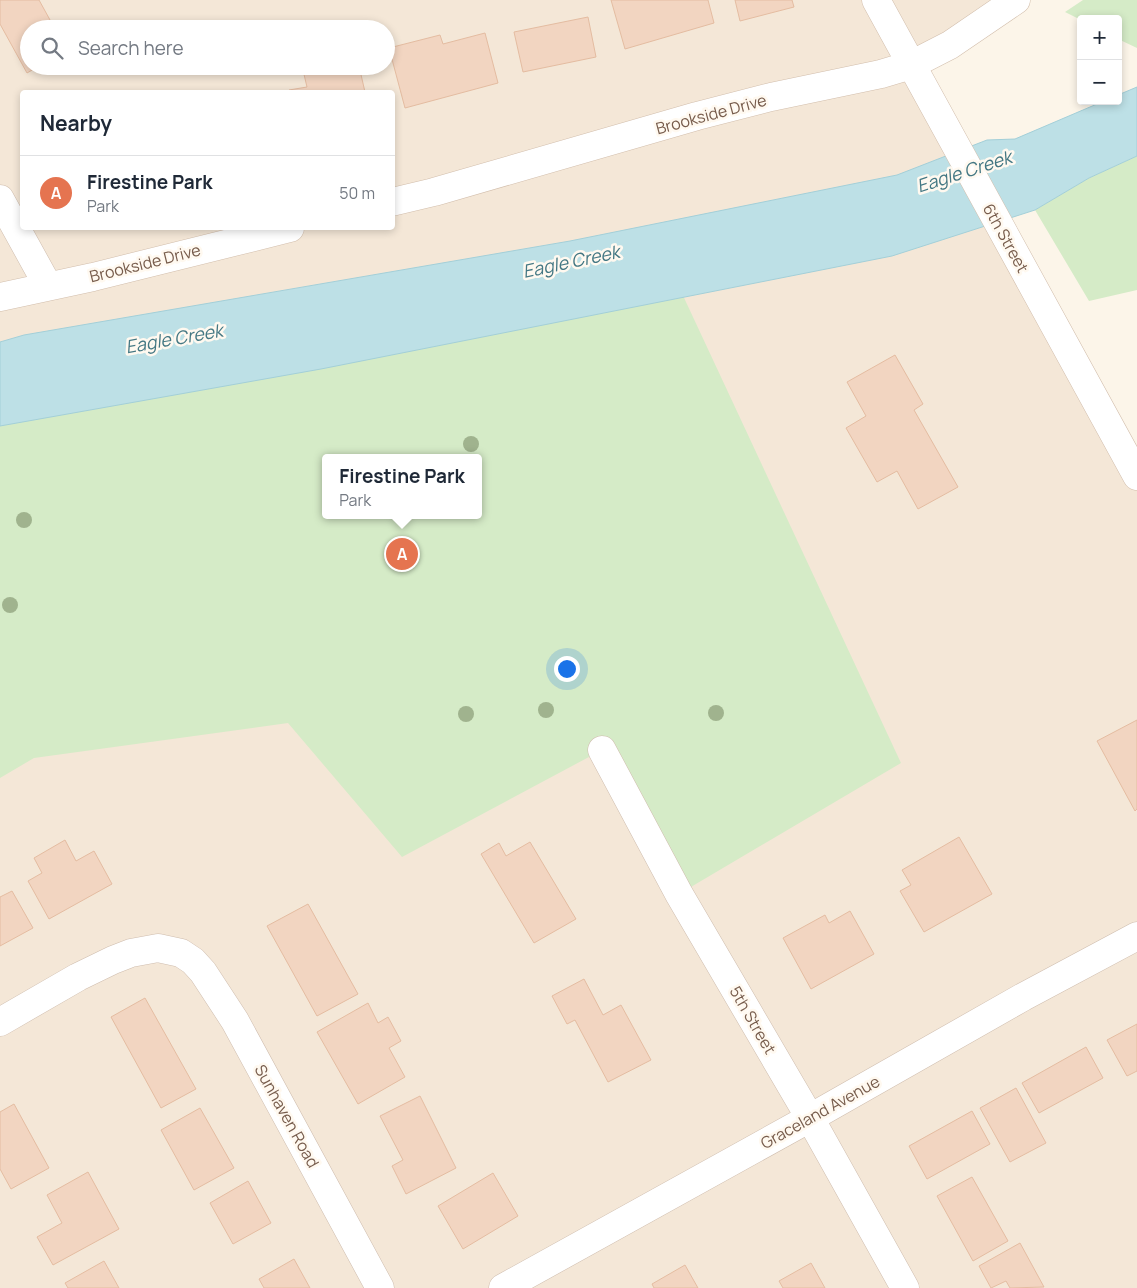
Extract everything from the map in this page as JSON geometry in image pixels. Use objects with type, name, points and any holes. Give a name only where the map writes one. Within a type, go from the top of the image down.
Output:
[{"type":"street","name":"6th Street","points":[[876,0],[1137,476]]},
{"type":"street","name":"Brookside Drive","points":[[395,201],[434,192],[697,116],[770,97],[882,74],[911,65],[950,45],[1016,0]]},
{"type":"street","points":[[0,199],[48,286]]},
{"type":"street","name":"Brookside Drive","points":[[0,297],[282,230]]},
{"type":"street","name":"5th Street","points":[[602,750],[679,894],[810,1118],[905,1288]]},
{"type":"street","name":"Graceland Avenue","points":[[504,1288],[1137,936]]},
{"type":"street","name":"Sunhaven Road","points":[[0,1022],[78,977],[113,960],[132,953],[158,948],[181,952],[203,972],[235,1021],[380,1288]]},
{"type":"shaded area","points":[[0,0],[1016,0],[912,65],[1137,476],[1137,1288],[0,1288]]},
{"type":"green space","points":[[1083,0],[1137,0],[1137,48],[1122,41],[1122,15],[1077,15],[1077,18],[1065,12]]},
{"type":"green space","points":[[1137,156],[1137,290],[1089,301],[1035,210],[1089,178]]},
{"type":"green space","points":[[665,257],[901,763],[679,894],[602,750],[402,857],[288,723],[34,758],[0,778],[0,384]]},
{"type":"water","name":"Eagle Creek","points":[[1137,87],[1137,156],[1089,178],[1035,210],[892,256],[321,369],[0,426],[0,342],[24,335],[570,241],[897,175],[987,140],[1015,139],[1095,105],[1122,105],[1122,93]]},
{"type":"building","points":[[0,0],[39,0],[50,20],[20,20],[20,60],[0,24]]},
{"type":"building","points":[[611,0],[708,0],[714,23],[625,49]]},
{"type":"building","points":[[735,0],[792,0],[794,7],[740,21]]},
{"type":"building","points":[[588,17],[596,57],[523,72],[514,32]]},
{"type":"building","points":[[485,33],[498,83],[405,108],[395,70],[395,46],[440,35],[443,44]]},
{"type":"building","points":[[304,75],[361,75],[365,90],[289,90],[307,87]]},
{"type":"building","points":[[895,355],[923,404],[914,410],[958,487],[918,509],[897,471],[877,482],[846,428],[866,416],[847,382]]},
{"type":"building","points":[[1137,720],[1137,809],[1135,811],[1097,741]]},
{"type":"building","points":[[959,837],[992,894],[924,932],[900,891],[911,885],[902,870]]},
{"type":"building","points":[[65,840],[76,861],[94,851],[112,884],[49,919],[28,881],[42,873],[34,858]]},
{"type":"building","points":[[530,842],[576,919],[534,943],[481,854],[499,843],[506,856]]},
{"type":"building","points":[[12,891],[33,928],[0,946],[0,897]]},
{"type":"building","points":[[308,904],[358,994],[317,1016],[267,926]]},
{"type":"building","points":[[850,911],[874,954],[811,989],[783,938],[825,915],[829,923]]},
{"type":"building","points":[[584,979],[603,1015],[621,1005],[651,1060],[608,1082],[575,1020],[567,1024],[552,996]]},
{"type":"building","points":[[145,998],[196,1089],[161,1108],[111,1017]]},
{"type":"building","points":[[368,1003],[378,1023],[388,1017],[401,1041],[389,1048],[405,1077],[358,1104],[317,1032]]},
{"type":"building","points":[[1137,1024],[1137,1071],[1127,1076],[1107,1040]]},
{"type":"building","points":[[1086,1047],[1103,1078],[1039,1113],[1022,1083]]},
{"type":"building","points":[[1016,1088],[1046,1143],[1010,1162],[980,1108]]},
{"type":"building","points":[[420,1096],[456,1168],[406,1194],[392,1166],[403,1160],[380,1116]]},
{"type":"building","points":[[14,1104],[49,1168],[11,1189],[0,1169],[0,1112]]},
{"type":"building","points":[[200,1108],[234,1168],[194,1190],[161,1130]]},
{"type":"building","points":[[972,1111],[990,1144],[927,1179],[909,1146]]},
{"type":"building","points":[[88,1172],[119,1229],[53,1265],[37,1237],[62,1223],[47,1195]]},
{"type":"building","points":[[493,1173],[518,1216],[463,1249],[438,1206]]},
{"type":"building","points":[[972,1177],[1008,1241],[973,1261],[937,1196]]},
{"type":"building","points":[[248,1181],[271,1223],[233,1244],[210,1203]]},
{"type":"building","points":[[1020,1243],[1044,1287],[1010,1288],[1006,1281],[991,1288],[979,1266]]},
{"type":"building","points":[[294,1259],[310,1288],[264,1288],[259,1279]]},
{"type":"building","points":[[104,1261],[119,1288],[68,1288],[65,1283]]},
{"type":"building","points":[[811,1263],[825,1288],[783,1288],[779,1281]]},
{"type":"building","points":[[685,1265],[698,1288],[654,1288],[652,1284]]},
{"type":"place","name":"Firestine Park","points":[[402,554]]}]
